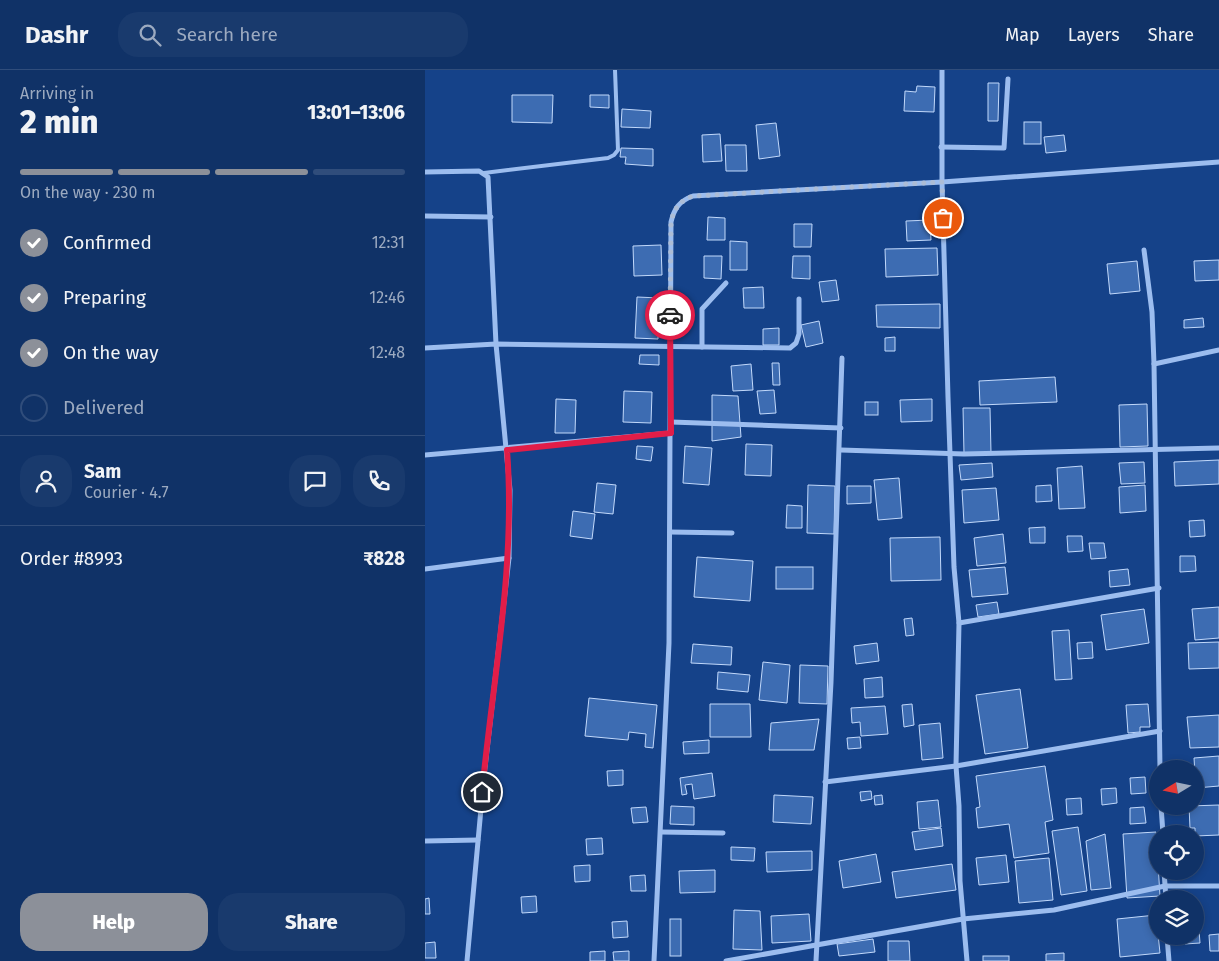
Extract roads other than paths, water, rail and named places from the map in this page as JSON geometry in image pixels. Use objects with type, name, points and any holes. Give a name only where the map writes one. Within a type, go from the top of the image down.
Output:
[{"type":"street","points":[[942,70],[942,182],[954,567],[959,623],[956,766],[959,806],[960,881],[967,961]]},
{"type":"street","points":[[941,147],[1004,148],[1008,79]]},
{"type":"street","points":[[654,961],[669,643],[671,222],[673,212],[685,198],[693,196],[942,182],[1219,162]]},
{"type":"street","points":[[425,172],[484,173],[489,183],[497,344],[510,490],[509,558],[478,840],[467,961]]},
{"type":"street","points":[[425,216],[491,217]]},
{"type":"street","points":[[1144,250],[1152,312],[1154,364],[1159,588],[1160,760]]},
{"type":"street","points":[[702,347],[702,309],[726,283]]},
{"type":"street","points":[[425,348],[497,344],[790,348],[796,344],[799,334],[799,299]]},
{"type":"street","points":[[1154,364],[1219,350]]},
{"type":"street","points":[[816,961],[841,450],[842,358]]},
{"type":"street","points":[[671,422],[841,428]]},
{"type":"street","points":[[425,455],[507,450],[671,433]]},
{"type":"street","points":[[841,450],[951,454],[1219,448]]},
{"type":"street","points":[[669,532],[732,533]]},
{"type":"street","points":[[425,569],[509,558]]},
{"type":"street","points":[[959,623],[1159,588]]},
{"type":"street","points":[[825,782],[956,766],[1160,731]]},
{"type":"street","points":[[661,832],[723,833]]},
{"type":"street","points":[[425,841],[478,840]]},
{"type":"street","points":[[1165,880],[1165,890]]},
{"type":"street","points":[[725,961],[963,919],[1054,910],[1165,886],[1219,886]]},
{"type":"street","points":[[1168,945],[1169,961]]},
{"type":"lane","points":[[484,173],[608,158],[614,155],[618,150],[615,70]]}]
